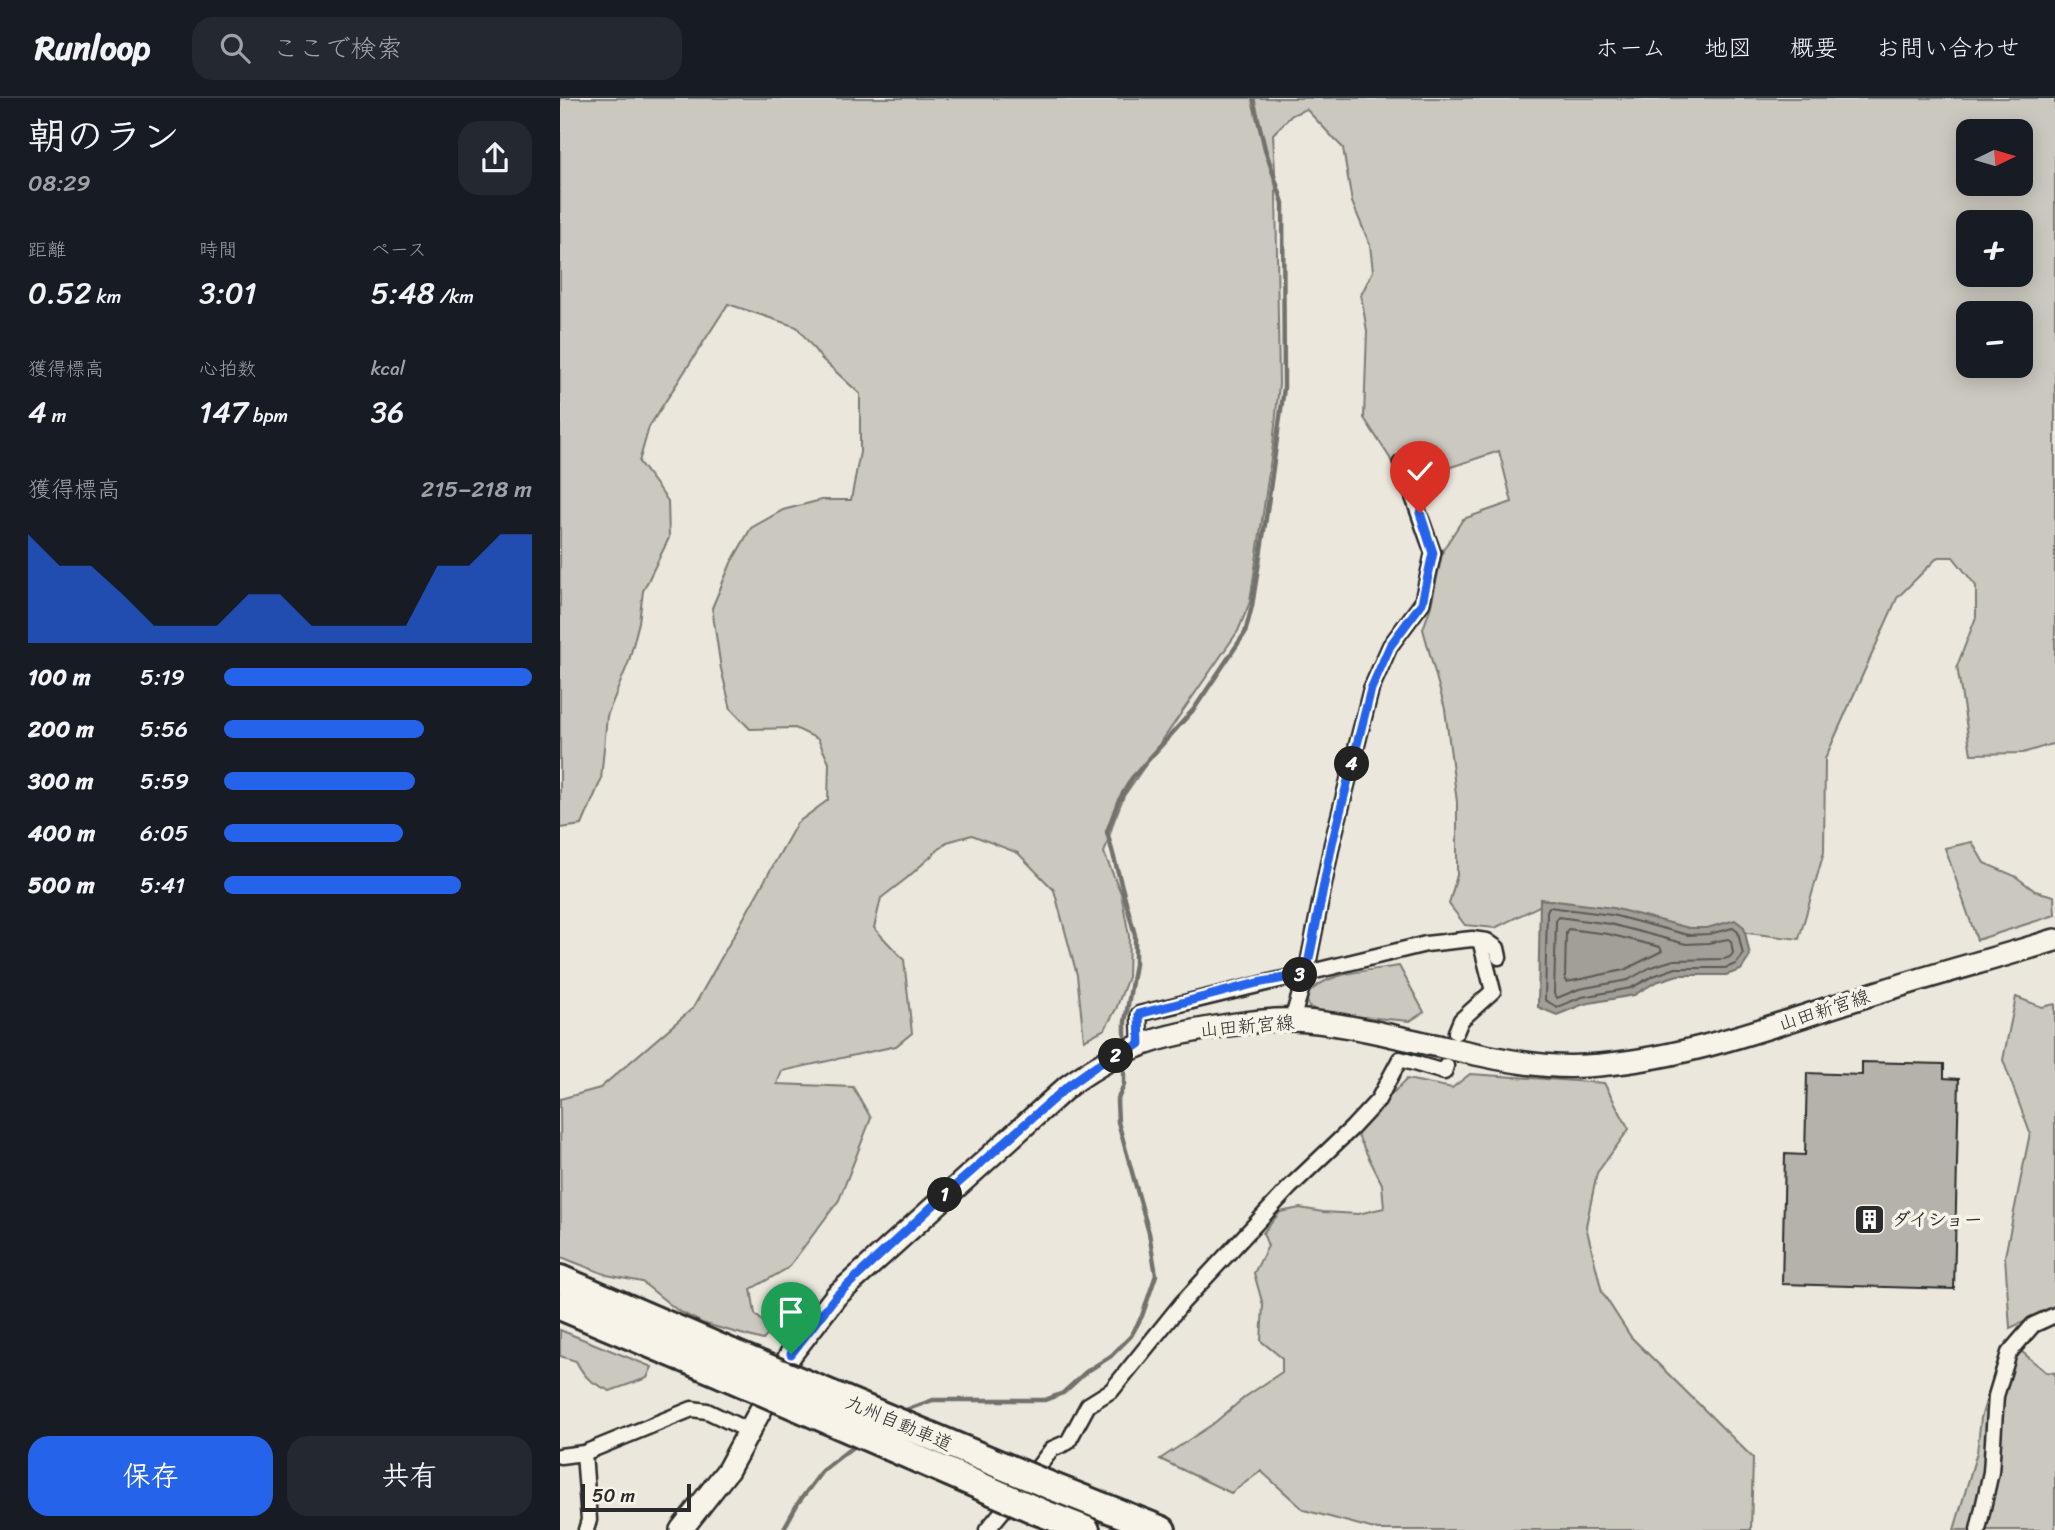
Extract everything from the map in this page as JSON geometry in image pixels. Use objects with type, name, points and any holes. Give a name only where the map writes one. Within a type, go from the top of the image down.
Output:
[{"type":"highway","name":"九州自動車道","points":[[560,1279],[728,1364],[1040,1512],[1086,1530]]},
{"type":"highway","name":"九州自動車道","points":[[560,1306],[728,1364],[1162,1530]]},
{"type":"main road","name":"山田新宮線","points":[[681,1530],[728,1470],[791,1354],[836,1296],[1058,1095],[1097,1065],[1140,1044],[1180,1032],[1244,1023],[1292,1020],[1511,1062],[1584,1066],[1669,1055],[1753,1034],[1882,991],[2055,940]]},
{"type":"street","points":[[1292,1020],[1306,974],[1332,844],[1371,689],[1390,646],[1422,603],[1433,553],[1401,463]]},
{"type":"street","points":[[1140,1044],[1139,1014],[1257,983],[1306,974],[1426,944],[1472,939],[1488,941],[1497,948],[1499,957]]},
{"type":"street","points":[[1456,1032],[1461,1020],[1493,991],[1480,940]]},
{"type":"street","points":[[987,1530],[1052,1449],[1068,1442],[1088,1405],[1112,1390],[1182,1303],[1290,1187],[1378,1100],[1400,1059],[1444,1072],[1446,1066]]},
{"type":"street","points":[[1978,1530],[1991,1472],[1996,1396],[2009,1353],[2033,1325],[2055,1315]]},
{"type":"street","points":[[560,1456],[584,1452],[692,1409],[707,1411],[749,1431]]},
{"type":"street","points":[[584,1452],[589,1520],[586,1530]]},
{"type":"shaded area","points":[[560,98],[2055,98],[2055,743],[2023,753],[1971,754],[1957,666],[1976,617],[1976,586],[1953,557],[1938,557],[1897,598],[1825,759],[1824,852],[1799,939],[1730,931],[1652,938],[1610,914],[1551,900],[1495,928],[1465,925],[1449,904],[1457,875],[1457,802],[1445,709],[1423,629],[1431,606],[1443,550],[1463,519],[1512,502],[1499,451],[1433,473],[1396,472],[1364,418],[1367,331],[1361,295],[1373,271],[1370,245],[1352,202],[1343,148],[1306,109],[1292,115],[1273,134],[1279,384],[1250,602],[1238,631],[1124,796],[1114,821],[1104,853],[1121,893],[1129,936],[1128,977],[1116,1009],[1105,1029],[1084,1040],[1077,975],[1054,890],[1018,853],[972,835],[947,842],[881,898],[874,928],[904,960],[912,1033],[896,1046],[782,1071],[777,1084],[853,1087],[871,1118],[839,1200],[788,1268],[751,1289],[755,1314],[772,1330],[763,1340],[702,1323],[677,1310],[642,1282],[607,1275],[561,1257],[560,1099],[600,1088],[693,1008],[797,823],[828,800],[829,763],[818,739],[795,728],[750,729],[731,709],[721,669],[712,608],[731,563],[751,528],[783,510],[821,500],[851,500],[860,452],[860,394],[821,358],[797,327],[728,304],[649,427],[639,462],[668,501],[669,538],[643,591],[639,622],[629,661],[607,716],[601,780],[582,825],[560,828]]},
{"type":"shaded area","points":[[1972,842],[1984,863],[2015,876],[2035,891],[2054,896],[2055,915],[1977,940],[1945,848]]},
{"type":"shaded area","points":[[1399,966],[1424,1012],[1410,1021],[1328,1014],[1309,1007],[1306,996],[1324,981],[1349,973]]},
{"type":"shaded area","points":[[2016,997],[2042,1007],[2055,1004],[2055,1308],[2010,1328],[2005,1256],[2030,1133],[2003,1060]]},
{"type":"shaded area","points":[[1470,1074],[1604,1083],[1629,1129],[1597,1173],[1586,1226],[1602,1292],[1631,1337],[1753,1458],[1751,1530],[1378,1530],[1304,1510],[1261,1471],[1231,1493],[1160,1459],[1213,1424],[1245,1397],[1282,1372],[1282,1358],[1261,1341],[1263,1305],[1254,1273],[1268,1246],[1263,1233],[1280,1212],[1300,1208],[1358,1214],[1384,1208],[1382,1184],[1355,1130],[1407,1079],[1452,1088]]},
{"type":"shaded area","points":[[560,1330],[652,1367],[647,1378],[610,1391],[598,1385],[586,1376],[576,1361],[560,1356]]},
{"type":"shaded area","points":[[2015,1346],[2046,1372],[2055,1373],[2055,1530],[1954,1530],[1977,1452],[1981,1418],[1996,1367]]},
{"type":"water","points":[[1540,899],[1613,908],[1689,928],[1707,928],[1735,920],[1744,927],[1750,956],[1741,970],[1726,975],[1678,975],[1656,982],[1634,995],[1584,1004],[1557,1015],[1538,1007]]},
{"type":"building","name":"ダイショー","points":[[1862,1062],[1944,1064],[1944,1078],[1959,1079],[1954,1289],[1782,1284],[1785,1154],[1805,1155],[1807,1073],[1862,1075]]},
{"type":"waterway","points":[[1125,1044],[1125,1022],[1135,964],[1135,935],[1107,832],[1118,802],[1132,778],[1194,709],[1245,633],[1252,606],[1284,388],[1283,203],[1265,149],[1253,98]]},
{"type":"waterway","points":[[900,1412],[933,1400],[1045,1400],[1063,1393],[1086,1372],[1111,1356],[1131,1336],[1142,1316],[1156,1275],[1149,1233],[1118,1122],[1117,1101],[1124,1085],[1124,1060]]},
{"type":"waterway","points":[[783,1530],[798,1503],[823,1470],[859,1442]]},
{"type":"place","name":"ダイショー","points":[[1869,1219]]},
{"type":"route","points":[[791,1354],[836,1296],[938,1201],[1068,1086],[1097,1065],[1140,1044],[1139,1014],[1257,983],[1306,974],[1332,844],[1371,689],[1390,646],[1422,603],[1433,553],[1420,513]]}]
